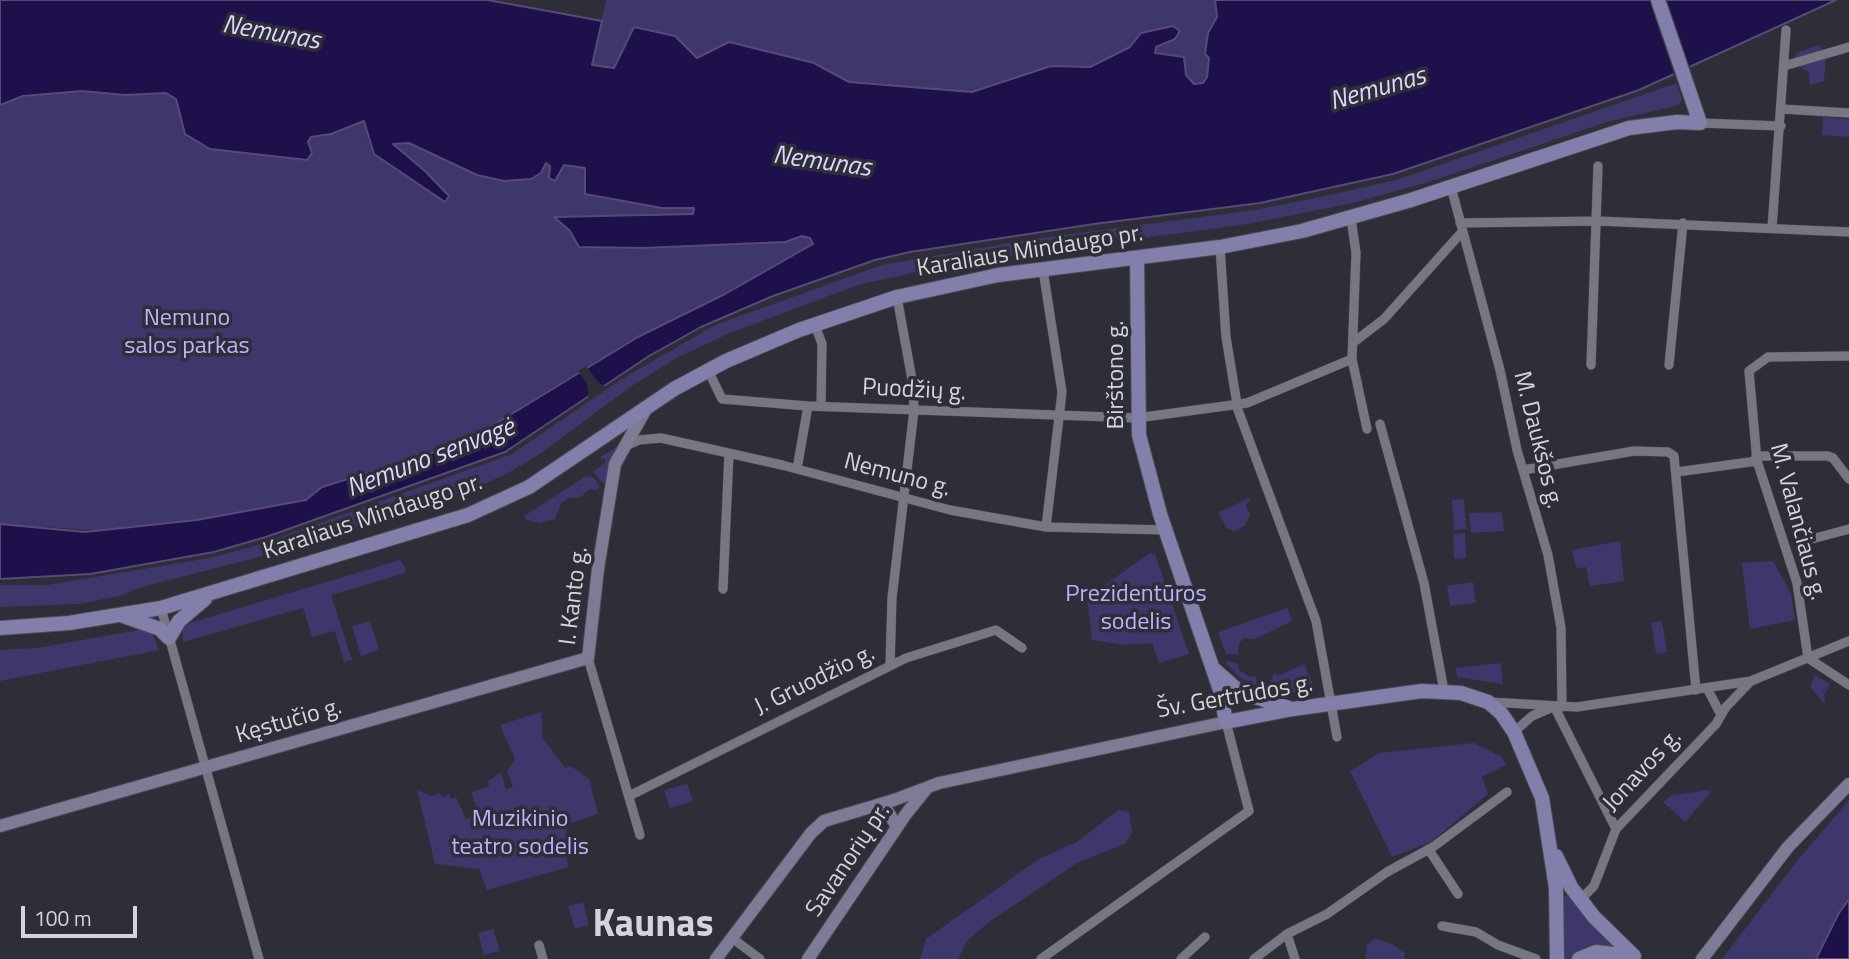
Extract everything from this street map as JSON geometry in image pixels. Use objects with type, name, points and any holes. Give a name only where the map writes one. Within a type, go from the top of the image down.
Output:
[{"type":"main road","points":[[1658,0],[1700,123]]},
{"type":"main road","name":"Karaliaus Mindaugo pr.","points":[[0,628],[161,608],[479,511],[529,487],[648,406],[708,370],[815,325],[897,297],[945,285],[1220,247],[1351,218],[1629,128],[1676,122],[1700,123]]},
{"type":"main road","name":"Birštono g.","points":[[1137,258],[1137,418],[1165,530],[1220,690],[1226,722]]},
{"type":"main road","points":[[121,615],[160,629],[169,638],[184,616],[210,595]]},
{"type":"main road","points":[[1210,665],[1240,692],[1293,709]]},
{"type":"main road","name":"Šv. Gertrūdos g.","points":[[1226,722],[1333,703],[1444,691],[1488,702]]},
{"type":"main road","points":[[1488,702],[1501,713],[1514,732],[1536,778],[1552,848],[1556,888],[1557,959]]},
{"type":"main road","points":[[1552,848],[1581,899],[1604,928],[1636,958]]},
{"type":"main road","points":[[1578,959],[1608,951],[1636,958]]},
{"type":"street","points":[[1772,228],[1786,30]]},
{"type":"street","points":[[1784,66],[1849,47]]},
{"type":"street","points":[[1782,109],[1849,113]]},
{"type":"street","name":"Karaliaus Mindaugo pr.","points":[[1700,123],[1781,126]]},
{"type":"street","points":[[1591,365],[1598,166]]},
{"type":"street","name":"M. Daukšos g.","points":[[1451,187],[1557,599],[1558,706],[1616,829]]},
{"type":"street","points":[[1351,218],[1356,248],[1352,359],[1367,429]]},
{"type":"street","points":[[1354,342],[1384,319],[1461,228],[1598,221],[1849,232]]},
{"type":"street","points":[[1669,365],[1683,223]]},
{"type":"street","points":[[1220,247],[1226,337],[1237,404],[1262,480],[1290,543],[1316,621],[1338,737]]},
{"type":"street","points":[[1043,270],[1060,370],[1059,417],[1046,527]]},
{"type":"street","points":[[890,666],[892,598],[914,410],[903,315],[897,297]]},
{"type":"street","points":[[815,325],[822,344],[821,406]]},
{"type":"street","name":"M. Valančiaus g.","points":[[1808,658],[1797,583],[1757,458],[1749,370],[1768,357],[1849,356]]},
{"type":"street","name":"Puodžių g.","points":[[708,370],[722,399],[808,406],[1137,418],[1237,404],[1269,396],[1352,359]]},
{"type":"street","name":"I. Kanto g.","points":[[640,835],[588,658],[598,569],[615,464],[648,406]]},
{"type":"street","points":[[797,469],[808,406]]},
{"type":"street","points":[[1380,424],[1424,583],[1444,691]]},
{"type":"street","name":"Nemuno g.","points":[[623,447],[639,440],[661,438],[797,469],[950,510],[1046,527],[1165,530]]},
{"type":"street","points":[[1523,470],[1644,451],[1672,453],[1677,472],[1696,690]]},
{"type":"street","points":[[723,589],[729,453]]},
{"type":"street","points":[[1677,472],[1757,458],[1828,456],[1833,458],[1849,480]]},
{"type":"street","points":[[1808,540],[1849,529]]},
{"type":"street","points":[[161,608],[259,959]]},
{"type":"street","name":"J. Gruodžio g.","points":[[629,796],[890,666],[996,630],[1021,648]]},
{"type":"street","name":"Šv. Gertrūdos g.","points":[[1488,702],[1558,706],[1751,681],[1849,641]]},
{"type":"street","name":"Kęstučio g.","points":[[0,826],[588,658]]},
{"type":"street","points":[[1808,658],[1849,685]]},
{"type":"street","name":"Jonavos g.","points":[[1581,899],[1594,886],[1616,829],[1707,734],[1751,681]]},
{"type":"street","points":[[1707,688],[1721,715]]},
{"type":"street","name":"Šv. Gertrūdos g.","points":[[1514,732],[1532,716],[1558,706]]},
{"type":"street","points":[[1041,959],[1249,811],[1226,722]]},
{"type":"street","name":"Šv. Gertrūdos g.","points":[[732,938],[811,833],[824,821],[953,780],[1226,722]]},
{"type":"street","points":[[1702,959],[1788,847],[1849,784]]},
{"type":"street","name":"Savanorių pr.","points":[[808,959],[927,788]]},
{"type":"street","points":[[1254,959],[1287,934],[1327,914],[1400,863],[1429,850],[1507,792]]},
{"type":"street","points":[[877,805],[887,810],[898,827]]},
{"type":"street","points":[[1429,850],[1458,894]]},
{"type":"street","points":[[1442,926],[1476,932],[1498,945],[1536,959]]},
{"type":"street","points":[[1287,934],[1295,959]]},
{"type":"street","points":[[1181,959],[1205,937]]},
{"type":"street","points":[[716,959],[732,938],[760,959]]},
{"type":"street","points":[[539,944],[543,959]]},
{"type":"green space","points":[[606,0],[1215,0],[1217,17],[1208,33],[1205,53],[1209,58],[1207,77],[1203,83],[1194,84],[1155,53],[1156,47],[1141,33],[1130,47],[1090,67],[1051,66],[972,92],[849,82],[814,63],[697,58],[675,36],[614,68],[592,64]]},
{"type":"green space","points":[[1819,45],[1826,56],[1824,81],[1810,85],[1809,72],[1789,62],[1799,52]]},
{"type":"green space","points":[[1677,83],[1682,99],[1679,105],[1607,122],[1432,181],[1353,203],[1247,224],[1136,239],[1135,235],[1095,241],[1095,245],[957,263],[858,285],[730,333],[678,357],[633,385],[537,456],[471,490],[263,556],[138,588],[120,596],[79,604],[0,607],[0,585],[47,585],[209,558],[255,546],[512,454],[617,382],[715,325],[882,265],[1033,239],[1255,210],[1326,196],[1399,179]]},
{"type":"green space","name":"Nemuno salos parkas","points":[[82,91],[125,95],[166,93],[176,99],[185,134],[210,149],[239,152],[308,142],[311,137],[331,134],[364,121],[368,141],[425,171],[392,144],[409,143],[477,175],[546,163],[586,168],[585,194],[662,208],[694,208],[694,214],[555,218],[570,231],[580,247],[642,248],[785,242],[802,236],[810,238],[813,245],[725,294],[638,337],[464,443],[322,487],[306,500],[197,520],[106,531],[0,524],[0,105],[23,96]]},
{"type":"green space","points":[[1823,117],[1849,119],[1849,137],[1822,135]]},
{"type":"green space","points":[[618,446],[612,456],[607,484],[604,484],[593,472],[605,463],[605,459],[599,458]]},
{"type":"green space","points":[[586,476],[594,478],[600,486],[597,490],[590,489],[581,497],[569,498],[561,504],[555,519],[540,523],[527,520],[524,516]]},
{"type":"green space","points":[[1251,497],[1246,506],[1250,515],[1245,526],[1235,531],[1227,528],[1218,513]]},
{"type":"green space","points":[[1464,499],[1466,529],[1454,530],[1452,500]]},
{"type":"green space","points":[[1502,512],[1504,531],[1471,533],[1469,513]]},
{"type":"green space","points":[[1465,533],[1466,558],[1454,559],[1453,534]]},
{"type":"green space","points":[[1620,541],[1624,581],[1590,586],[1586,567],[1576,568],[1572,550]]},
{"type":"green space","name":"Prezidentūros sodelis","points":[[1150,553],[1155,554],[1189,654],[1159,663],[1152,643],[1124,645],[1092,640],[1087,597],[1092,594],[1096,598],[1103,593],[1102,587]]},
{"type":"green space","points":[[400,560],[405,567],[405,573],[331,595],[352,660],[344,662],[335,631],[312,637],[303,608],[183,642],[183,625]]},
{"type":"green space","points":[[1773,561],[1791,593],[1795,620],[1750,629],[1742,563]]},
{"type":"green space","points":[[1473,582],[1476,603],[1450,606],[1447,586]]},
{"type":"green space","points":[[1287,608],[1292,621],[1255,639],[1244,638],[1239,643],[1238,654],[1226,654],[1218,632]]},
{"type":"green space","points":[[370,621],[379,650],[361,656],[352,626]]},
{"type":"green space","points":[[1662,621],[1667,652],[1656,654],[1651,623]]},
{"type":"green space","points":[[150,628],[159,650],[0,681],[0,650],[37,648]]},
{"type":"green space","points":[[1225,662],[1238,664],[1239,670],[1251,677],[1256,676],[1257,687],[1239,677]]},
{"type":"green space","points":[[1501,663],[1503,684],[1457,677],[1456,668]]},
{"type":"green space","points":[[1304,664],[1316,690],[1285,694],[1266,691],[1274,673],[1278,676]]},
{"type":"green space","points":[[1815,675],[1830,684],[1824,695],[1825,704],[1810,687]]},
{"type":"green space","name":"Muzikinio teatro sodelis","points":[[541,712],[543,738],[565,768],[571,766],[589,779],[598,814],[567,824],[564,848],[569,867],[487,890],[479,869],[435,864],[417,790],[432,796],[440,793],[442,797],[449,794],[451,799],[456,797],[466,819],[479,815],[471,792],[489,787],[488,781],[501,772],[506,789],[513,787],[507,771],[515,759],[500,725]]},
{"type":"green space","points":[[1474,743],[1502,757],[1506,765],[1482,777],[1488,794],[1431,842],[1392,857],[1350,771],[1379,753]]},
{"type":"green space","points":[[687,784],[693,801],[670,808],[664,790]]},
{"type":"green space","points":[[1709,790],[1711,792],[1685,822],[1663,802],[1672,795]]},
{"type":"green space","points":[[1849,800],[1849,899],[1816,959],[1722,959],[1797,861]]},
{"type":"green space","points":[[1118,810],[1129,812],[1132,832],[1126,843],[1075,864],[990,921],[967,941],[958,959],[920,959],[926,939],[1039,859],[1077,842]]},
{"type":"green space","points":[[1569,895],[1593,923],[1621,947],[1593,948],[1570,959],[1563,959],[1561,898]]},
{"type":"green space","points":[[583,902],[589,925],[575,929],[568,906]]},
{"type":"green space","points":[[493,929],[500,951],[484,955],[478,933]]},
{"type":"green space","points":[[1375,939],[1392,944],[1405,953],[1404,959],[1365,959],[1367,944]]},
{"type":"water","points":[[0,0],[488,0],[602,21],[592,65],[614,68],[634,27],[675,36],[697,58],[729,42],[814,63],[849,82],[972,92],[1051,66],[1090,67],[1130,47],[1141,33],[1173,26],[1180,31],[1175,39],[1156,47],[1155,53],[1184,57],[1186,75],[1194,84],[1203,83],[1207,77],[1209,58],[1205,54],[1208,33],[1217,17],[1215,0],[1836,0],[1639,90],[1393,174],[1260,203],[1094,224],[910,252],[875,260],[773,296],[701,327],[649,356],[505,452],[266,537],[214,552],[90,574],[0,579],[0,524],[85,532],[197,520],[306,500],[322,487],[464,443],[638,337],[725,294],[813,244],[810,238],[802,236],[785,242],[642,248],[579,247],[570,231],[554,217],[693,214],[694,208],[662,208],[585,194],[585,168],[564,165],[555,181],[549,178],[550,166],[546,163],[541,173],[531,179],[504,181],[477,175],[409,143],[393,144],[449,196],[445,202],[374,154],[364,121],[331,134],[311,137],[308,142],[312,153],[307,160],[210,149],[185,134],[176,99],[166,93],[125,95],[82,91],[23,96],[0,105]]},
{"type":"water","points":[[1849,899],[1849,959],[1816,959],[1839,913]]},
{"type":"pier","points":[[1649,0],[1667,0],[1691,70],[1675,78]]},
{"type":"pier","points":[[586,366],[599,383],[608,388],[589,401],[587,384],[578,371]]},
{"type":"district","name":"Kaunas","points":[[653,927]]},
{"type":"water label","name":"Nemunas","points":[[271,34]]},
{"type":"water label","name":"Nemunas","points":[[1378,90]]},
{"type":"water label","name":"Nemunas","points":[[822,163]]},
{"type":"water label","name":"Nemuno senvagė","points":[[431,459]]}]
